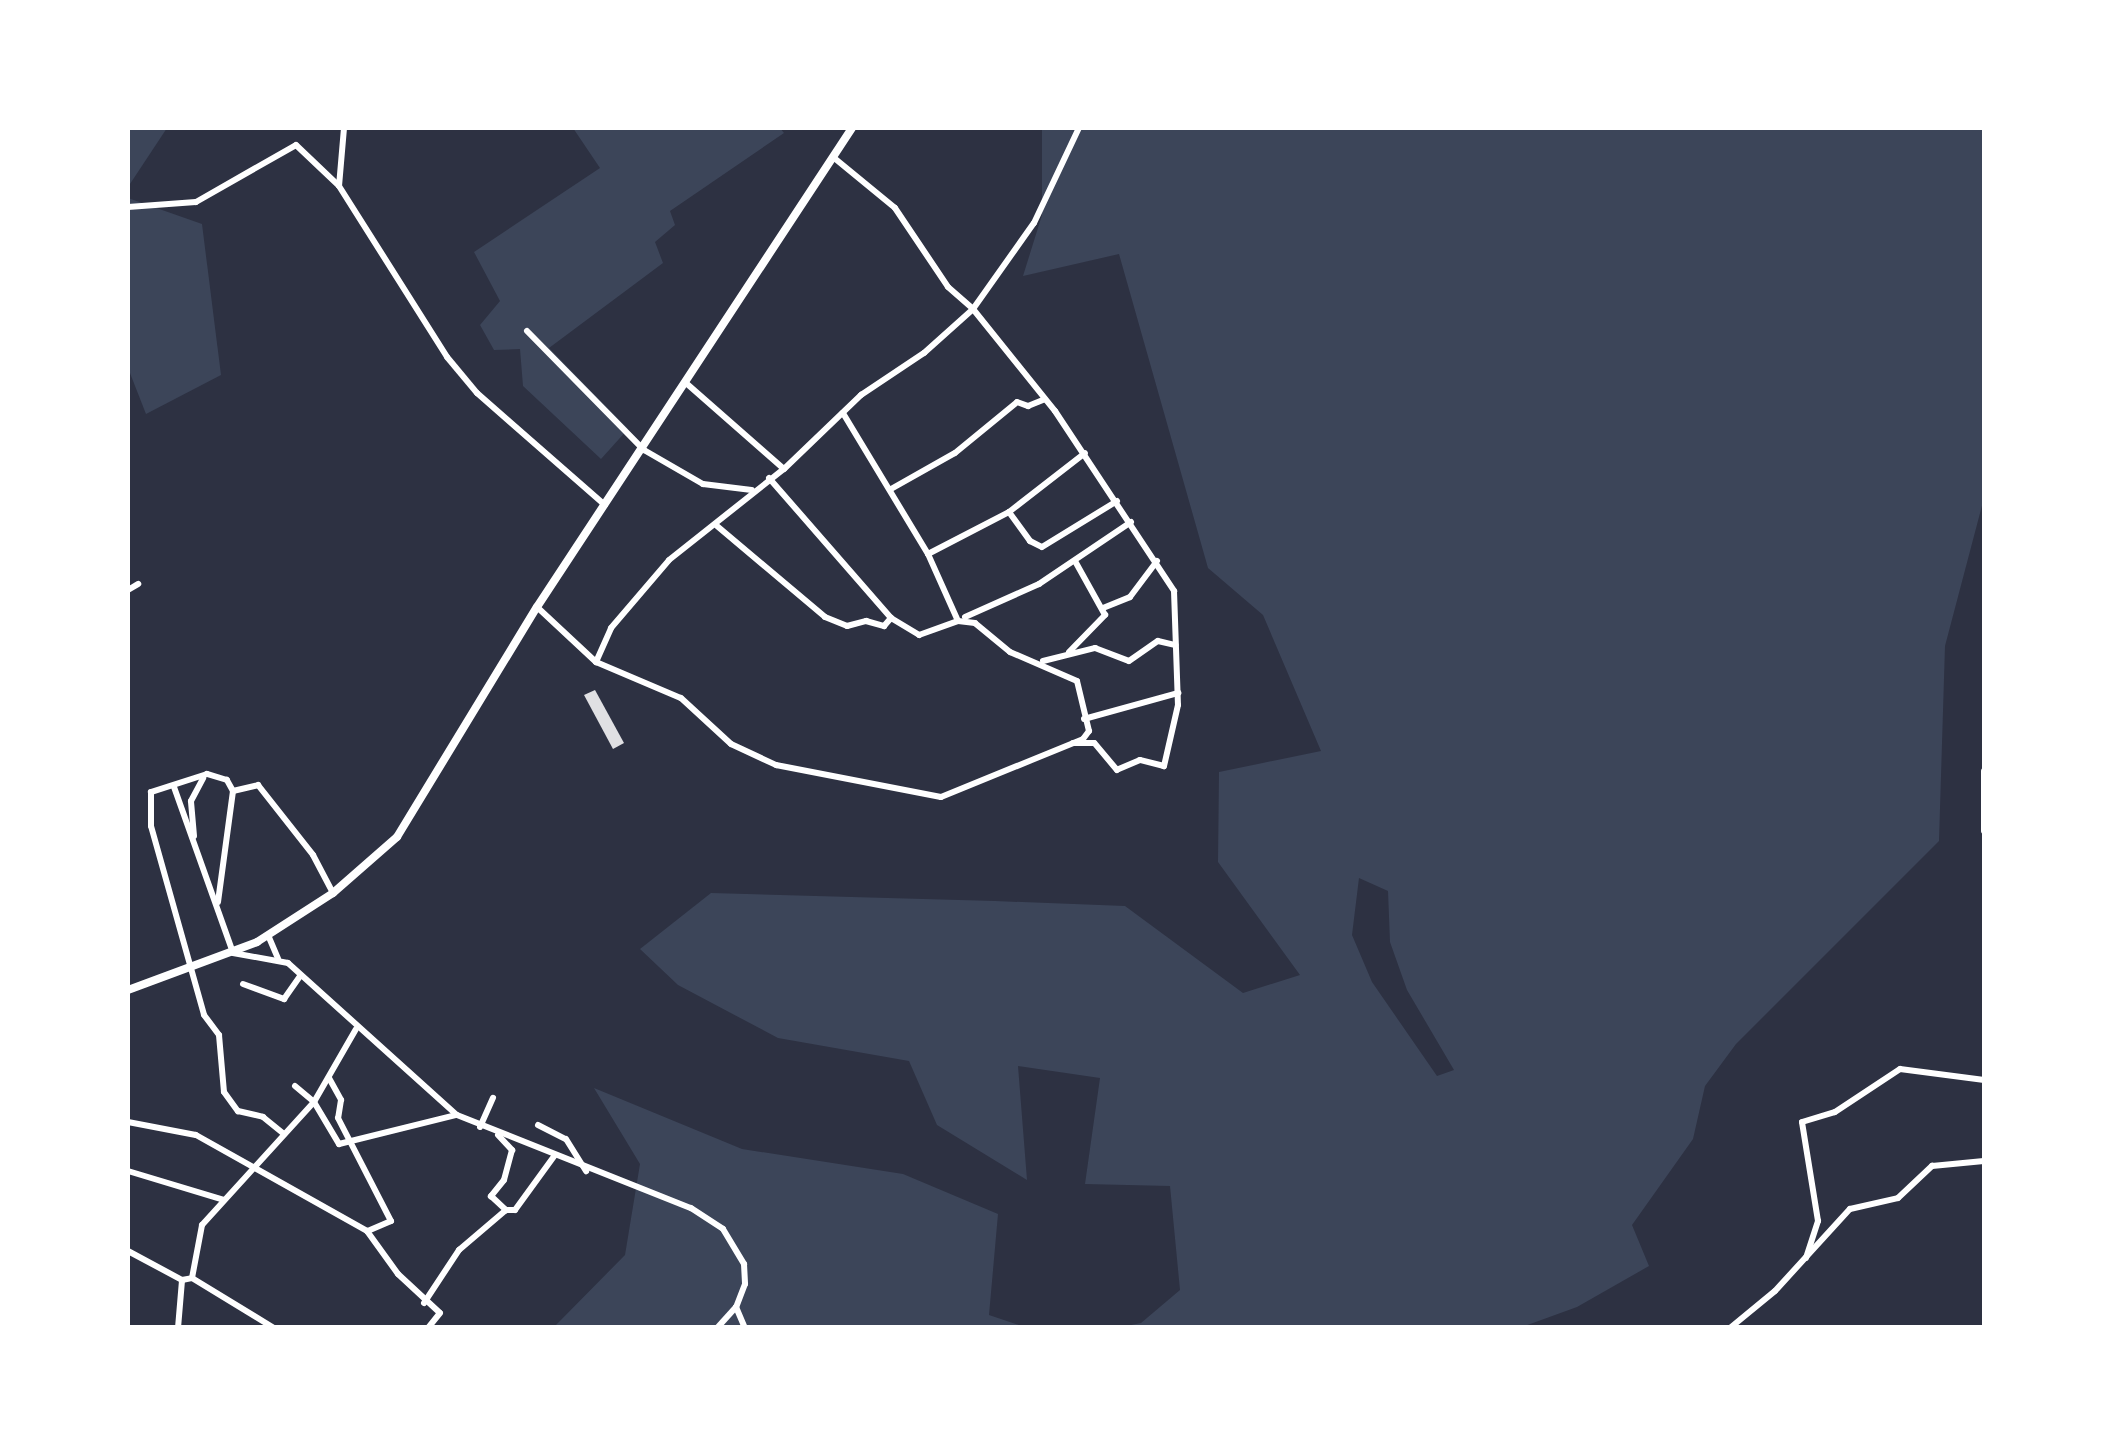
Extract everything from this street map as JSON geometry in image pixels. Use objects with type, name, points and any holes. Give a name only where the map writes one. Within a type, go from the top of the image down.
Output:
[{"type":"street","points":[[339,186],[344,128]]},
{"type":"street","points":[[128,990],[232,953],[268,935],[332,893],[396,837],[426,798],[537,607],[644,450],[852,128]]},
{"type":"street","points":[[596,662],[611,628],[668,560],[716,526],[842,413],[973,309],[1034,223],[1080,128]]},
{"type":"street","points":[[128,207],[196,202],[296,145],[339,186],[454,367],[606,506]]},
{"type":"street","points":[[832,156],[895,208],[948,287],[973,309],[1046,399],[1157,560],[1174,591],[1178,693],[1164,766],[1140,760],[1117,770],[1094,743],[1067,744]]},
{"type":"street","points":[[527,331],[644,450],[703,484],[754,490]]},
{"type":"street","points":[[686,383],[784,469]]},
{"type":"street","points":[[891,489],[955,453],[1017,402],[1028,406],[1046,399]]},
{"type":"street","points":[[537,607],[596,662],[681,698],[731,744],[776,766],[889,785],[915,796],[941,797],[1090,731],[1077,680],[1043,662],[1010,652],[961,620],[891,489],[842,413]]},
{"type":"street","points":[[928,554],[1009,512],[1085,453]]},
{"type":"street","points":[[769,478],[891,618],[919,636],[961,620],[1075,561],[1131,522]]},
{"type":"street","points":[[1009,512],[1030,541],[1042,547],[1116,501]]},
{"type":"street","points":[[716,526],[733,534],[824,616],[847,626],[866,621],[884,626],[891,618]]},
{"type":"street","points":[[1102,608],[1130,597],[1157,560]]},
{"type":"street","points":[[1068,652],[1104,619],[1102,608],[1075,561]]},
{"type":"street","points":[[128,590],[138,584]]},
{"type":"street","points":[[1043,662],[1068,652],[1094,648],[1129,661],[1158,641],[1176,645]]},
{"type":"street","points":[[1084,719],[1178,693]]},
{"type":"street","points":[[1984,772],[1984,831]]},
{"type":"street","points":[[198,854],[191,801],[208,774]]},
{"type":"street","points":[[217,908],[233,792],[227,780],[208,774],[151,792],[151,826],[204,1015],[219,1035],[224,1092],[238,1111],[263,1118],[284,1134]]},
{"type":"street","points":[[233,792],[258,785],[313,855],[332,893]]},
{"type":"street","points":[[174,787],[232,953]]},
{"type":"street","points":[[268,935],[278,960]]},
{"type":"street","points":[[232,953],[278,960],[301,975],[457,1115],[555,1155],[586,1172],[679,1202],[723,1229],[744,1264],[736,1307],[744,1328]]},
{"type":"street","points":[[243,984],[284,999],[301,975]]},
{"type":"street","points":[[192,1278],[200,1228],[314,1102],[356,1028]]},
{"type":"street","points":[[1806,1258],[1818,1221],[1802,1122],[1834,1112],[1900,1069],[1984,1080]]},
{"type":"street","points":[[329,1078],[341,1100],[338,1118],[391,1221],[367,1231]]},
{"type":"street","points":[[295,1086],[314,1102],[332,1140],[353,1141],[457,1115]]},
{"type":"street","points":[[480,1126],[494,1098]]},
{"type":"street","points":[[128,1122],[196,1135],[367,1231],[424,1303],[440,1313],[428,1328]]},
{"type":"street","points":[[538,1125],[566,1139],[586,1172]]},
{"type":"street","points":[[496,1132],[512,1150],[504,1180],[491,1196],[506,1210]]},
{"type":"street","points":[[424,1303],[472,1235],[506,1210],[515,1210],[555,1155]]},
{"type":"street","points":[[1730,1328],[1806,1258],[1850,1210],[1898,1198],[1932,1166],[1984,1161]]},
{"type":"street","points":[[128,1172],[224,1200]]},
{"type":"street","points":[[128,1251],[182,1280],[192,1278],[274,1328]]},
{"type":"street","points":[[178,1328],[182,1280]]},
{"type":"street","points":[[717,1328],[736,1307]]},
{"type":"shaded area","points":[[128,128],[167,128],[128,187]]},
{"type":"shaded area","points":[[573,128],[780,128],[784,133],[670,211],[675,225],[655,242],[663,263],[549,348],[628,429],[601,459],[523,386],[520,349],[494,350],[480,325],[500,301],[474,252],[600,168]]},
{"type":"shaded area","points":[[1042,128],[1984,128],[1984,498],[1945,646],[1939,841],[1736,1044],[1705,1086],[1693,1139],[1632,1225],[1649,1266],[1577,1307],[1522,1327],[1121,1327],[1141,1323],[1180,1290],[1170,1186],[1085,1184],[1100,1078],[1018,1066],[1027,1180],[937,1125],[909,1061],[778,1038],[678,985],[640,949],[711,893],[1125,906],[1243,993],[1300,975],[1218,862],[1219,772],[1321,751],[1263,615],[1208,568],[1119,254],[1023,276],[1042,215]],"holes":[[[1359,878],[1388,891],[1390,942],[1407,990],[1454,1070],[1437,1076],[1372,982],[1352,935]]]},
{"type":"shaded area","points":[[128,198],[202,224],[221,375],[146,414],[128,368]]},
{"type":"shaded area","points":[[594,1088],[742,1149],[903,1174],[998,1214],[989,1315],[1025,1327],[553,1328],[625,1255],[640,1164]]},
{"type":"building","points":[[595,690],[624,743],[613,749],[584,695]]}]
